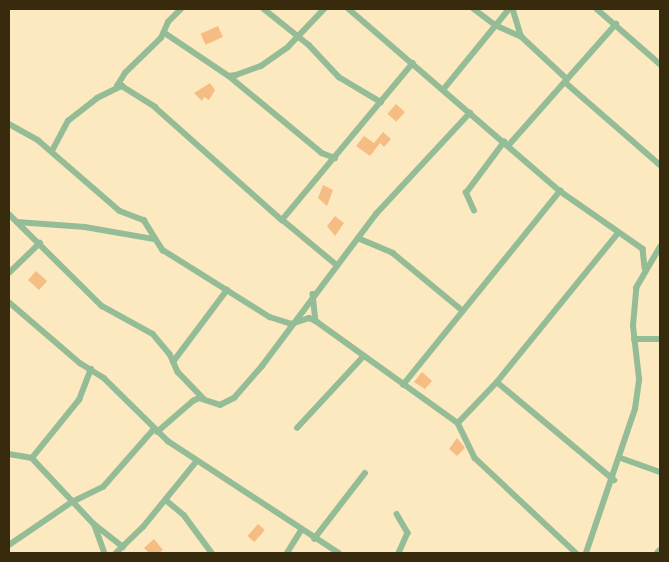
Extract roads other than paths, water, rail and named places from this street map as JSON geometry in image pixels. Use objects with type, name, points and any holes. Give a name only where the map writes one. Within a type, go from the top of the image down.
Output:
[{"type":"street","points":[[52,152],[68,121],[117,86],[125,73],[165,33],[168,22],[181,9]]},
{"type":"street","points":[[264,9],[347,84],[381,102]]},
{"type":"street","points":[[230,76],[261,66],[298,38],[324,9]]},
{"type":"street","points":[[349,9],[413,62],[560,191],[643,249],[645,268]]},
{"type":"street","points":[[474,9],[495,25],[522,37]]},
{"type":"street","points":[[443,90],[508,9]]},
{"type":"street","points":[[513,9],[516,27],[522,37],[566,80],[660,165]]},
{"type":"street","points":[[597,9],[660,64]]},
{"type":"street","points":[[474,211],[466,193],[506,144],[616,24]]},
{"type":"street","points":[[165,33],[230,76],[322,153],[335,158]]},
{"type":"street","points":[[282,220],[413,62]]},
{"type":"street","points":[[117,86],[155,107],[282,220],[336,265]]},
{"type":"street","points":[[9,214],[102,306],[153,334],[173,362],[204,399],[220,405],[234,398],[262,366],[313,294],[358,238],[470,113]]},
{"type":"street","points":[[9,124],[52,152],[120,211],[144,220],[154,239],[163,250],[260,312],[291,324],[309,318],[316,322],[458,423],[475,458],[539,522],[576,553]]},
{"type":"street","points":[[403,385],[560,191]]},
{"type":"street","points":[[18,222],[86,227],[154,239]]},
{"type":"street","points":[[458,423],[497,382],[618,233]]},
{"type":"street","points":[[358,238],[393,253],[462,310]]},
{"type":"street","points":[[9,273],[40,243]]},
{"type":"street","points":[[586,553],[614,480],[637,395],[634,339],[635,296],[645,268],[660,247]]},
{"type":"street","points":[[653,255],[660,257]]},
{"type":"street","points":[[173,362],[226,290]]},
{"type":"street","points":[[313,294],[316,322]]},
{"type":"street","points":[[9,302],[91,370],[104,378],[156,430],[196,462],[338,553]]},
{"type":"street","points":[[634,339],[660,339]]},
{"type":"street","points":[[297,428],[364,356]]},
{"type":"street","points":[[32,458],[79,400],[91,370]]},
{"type":"street","points":[[497,382],[614,480]]},
{"type":"street","points":[[9,546],[72,502],[103,487],[156,430],[193,401],[204,399]]},
{"type":"street","points":[[9,454],[32,458],[119,551],[166,500],[196,462]]},
{"type":"street","points":[[621,458],[660,472]]},
{"type":"street","points":[[314,539],[365,473]]},
{"type":"street","points":[[166,500],[184,515],[212,553]]},
{"type":"street","points":[[397,514],[408,533],[398,553]]},
{"type":"street","points":[[94,524],[105,553]]},
{"type":"street","points":[[287,553],[301,531]]},
{"type":"street","points":[[657,553],[660,550]]}]
